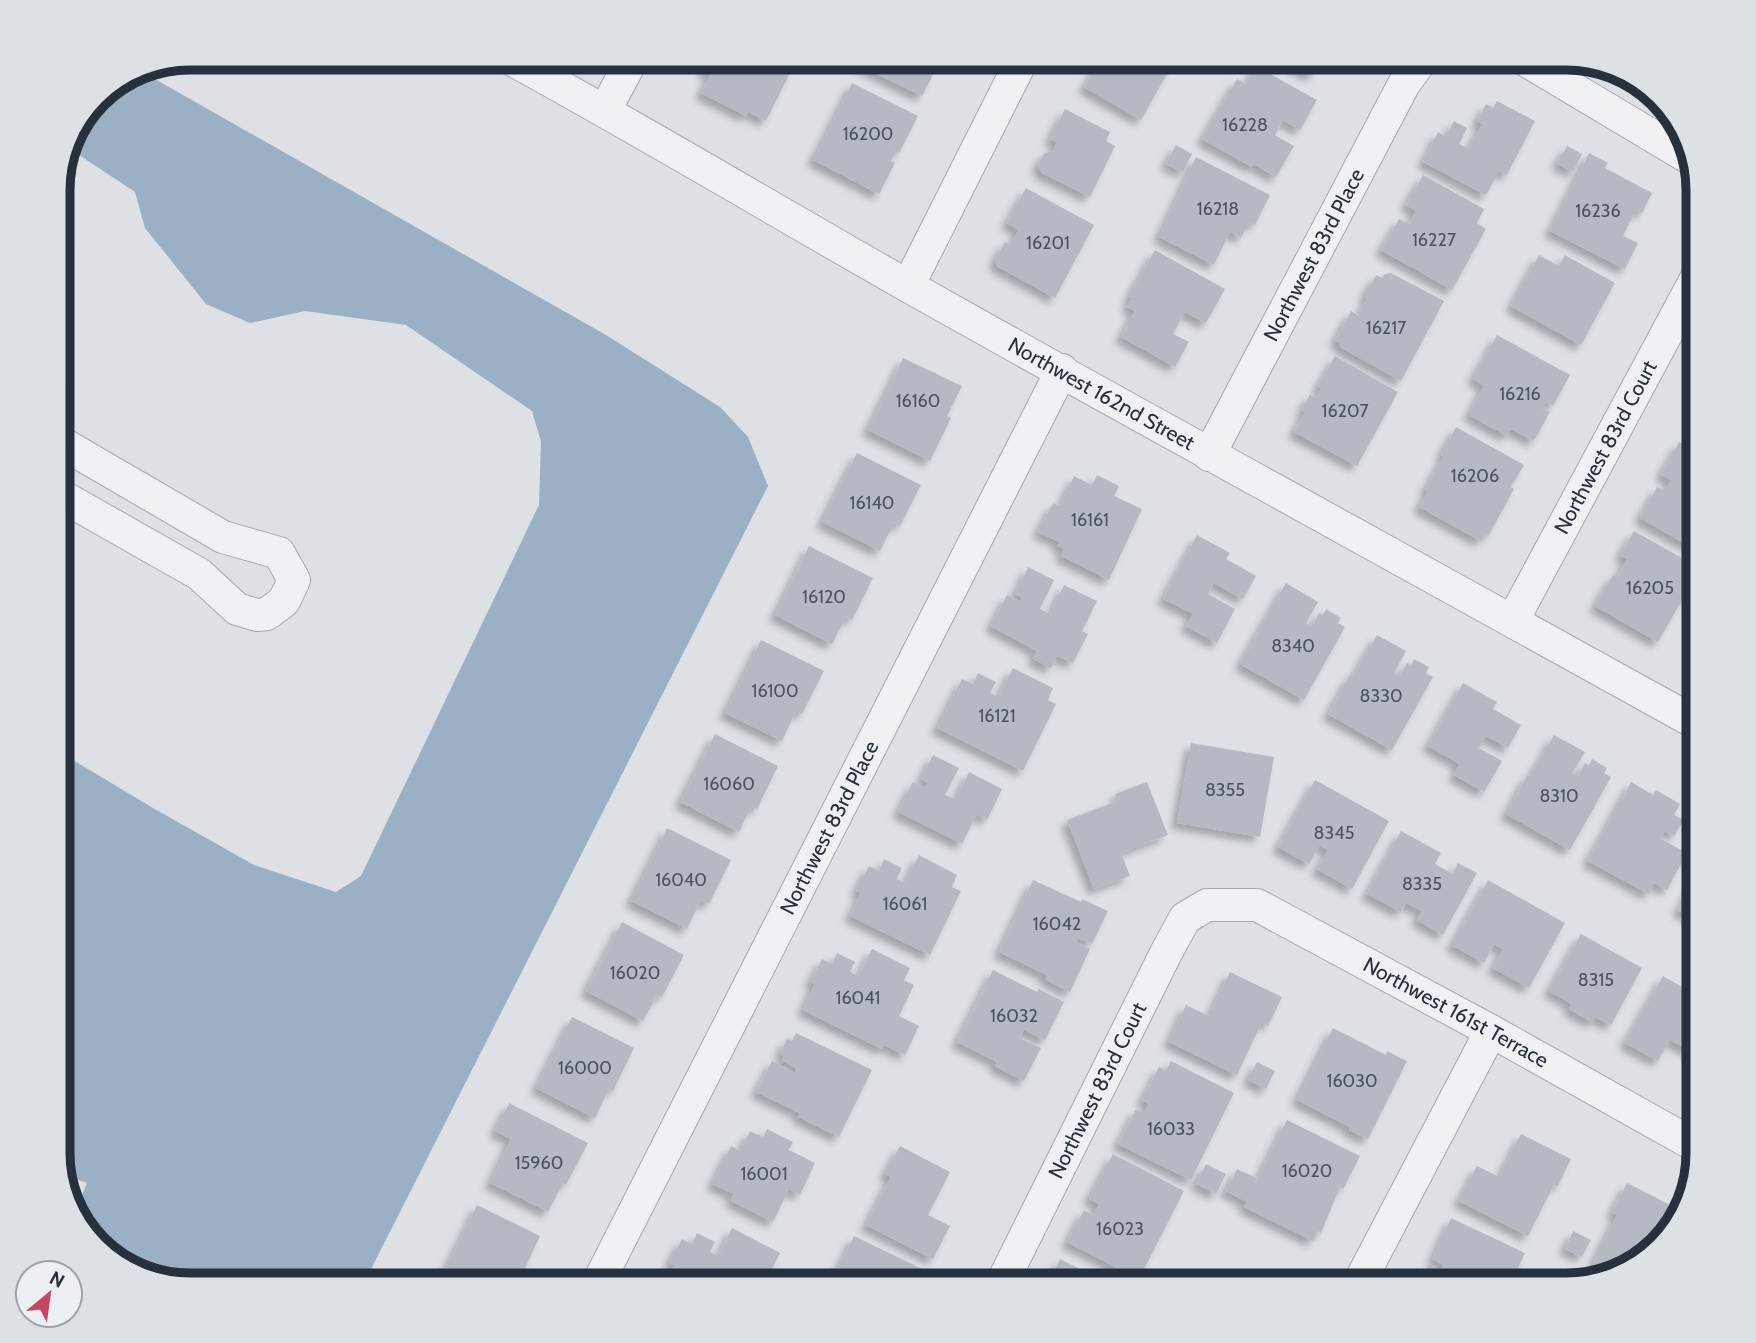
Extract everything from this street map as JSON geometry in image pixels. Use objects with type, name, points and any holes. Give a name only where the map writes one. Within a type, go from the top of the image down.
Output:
[{"type":"street","name":"Northwest 162nd Street","points":[[531,70],[1209,455],[1514,620],[1686,717]]},
{"type":"street","points":[[605,110],[627,70]]},
{"type":"street","points":[[908,286],[1017,70]]},
{"type":"street","name":"Northwest 83rd Place","points":[[1209,455],[1404,84],[1414,70]]},
{"type":"street","points":[[1542,70],[1680,152]]},
{"type":"street","name":"Northwest 83rd Court","points":[[1514,620],[1686,298]]},
{"type":"street","name":"Northwest 83rd Place","points":[[603,1273],[1062,370]]},
{"type":"street","points":[[70,448],[223,537],[279,553],[294,580],[284,601],[267,614],[257,615],[237,608],[199,574],[70,501]]},
{"type":"street","name":"Northwest 83rd Court","points":[[1007,1273],[1185,918],[1207,905]]},
{"type":"street","name":"Northwest 161st Terrace","points":[[1207,905],[1257,905],[1686,1140]]},
{"type":"street","points":[[1364,1273],[1491,1031]]},
{"type":"water","points":[[151,77],[606,335],[720,407],[748,437],[768,486],[369,1273],[175,1272],[137,1261],[117,1248],[100,1232],[86,1213],[80,1200],[87,1183],[72,1178],[70,1161],[70,758],[254,865],[336,892],[361,876],[539,505],[541,442],[532,411],[406,325],[305,311],[250,323],[206,304],[145,228],[135,192],[76,153],[81,139],[111,100],[130,86]]},
{"type":"building","points":[[702,70],[792,70],[766,121],[748,112],[746,116],[701,93],[711,74]]},
{"type":"building","points":[[869,70],[927,70],[933,75],[922,96]]},
{"type":"building","points":[[1094,70],[1169,70],[1141,120],[1084,87]]},
{"type":"building","points":[[1254,70],[1263,70],[1317,100],[1300,130],[1283,120],[1275,135],[1294,146],[1276,177],[1202,139],[1237,79],[1246,84]]},
{"type":"building","points":[[1300,70],[1315,70],[1312,76]]},
{"type":"building","points":[[852,83],[918,116],[899,153],[895,151],[891,161],[895,163],[879,194],[813,160]]},
{"type":"building","points":[[1497,101],[1535,121],[1507,175],[1499,171],[1486,195],[1423,162],[1438,132],[1446,137],[1454,121],[1467,128],[1459,144],[1469,149],[1482,124],[1477,121],[1486,104],[1493,108]]},
{"type":"building","points":[[1065,109],[1110,132],[1106,141],[1115,146],[1090,197],[1042,173],[1038,165],[1044,154],[1053,151],[1057,142],[1050,139]]},
{"type":"building","points":[[1176,145],[1192,154],[1183,172],[1166,164]]},
{"type":"building","points":[[1567,146],[1582,154],[1573,172],[1557,164]]},
{"type":"building","points":[[1589,153],[1608,163],[1605,168],[1652,193],[1642,213],[1636,210],[1623,236],[1638,243],[1625,269],[1550,231]]},
{"type":"building","points":[[1196,157],[1270,195],[1255,225],[1249,222],[1241,238],[1230,232],[1214,265],[1159,237]]},
{"type":"building","points":[[1423,175],[1484,209],[1477,223],[1486,229],[1452,290],[1381,250],[1399,219],[1409,224],[1416,211],[1406,205]]},
{"type":"building","points":[[1026,188],[1094,225],[1055,298],[997,266],[995,260],[1005,242],[1010,245],[1019,230],[1007,223]]},
{"type":"building","points":[[1155,250],[1225,289],[1206,323],[1185,312],[1173,334],[1189,342],[1175,367],[1121,337],[1135,311],[1127,307],[1132,298],[1129,296]]},
{"type":"building","points":[[1539,255],[1559,266],[1565,255],[1615,283],[1581,345],[1511,306]]},
{"type":"building","points":[[1391,273],[1444,301],[1401,381],[1340,347],[1341,344],[1335,340],[1351,311],[1358,315],[1376,275],[1382,278]]},
{"type":"building","points":[[1497,335],[1570,375],[1553,406],[1546,402],[1542,408],[1550,412],[1534,441],[1511,429],[1507,436],[1469,415],[1484,386],[1473,379]]},
{"type":"building","points":[[1335,356],[1398,392],[1357,466],[1294,432],[1305,412],[1302,410],[1310,394],[1316,398],[1321,388],[1318,386]]},
{"type":"building","points":[[903,358],[962,386],[947,416],[951,418],[930,461],[868,430]]},
{"type":"building","points":[[1456,427],[1524,465],[1489,535],[1485,533],[1481,541],[1419,507]]},
{"type":"building","points":[[1679,442],[1686,446],[1686,544],[1640,518],[1657,487],[1665,491],[1671,480],[1661,475]]},
{"type":"building","points":[[857,453],[921,485],[900,526],[894,523],[880,551],[822,522]]},
{"type":"building","points":[[1097,475],[1119,486],[1114,496],[1142,509],[1109,580],[1061,556],[1064,549],[1058,546],[1060,542],[1038,532],[1053,503],[1060,506],[1074,476],[1092,485]]},
{"type":"building","points":[[1634,531],[1686,560],[1686,596],[1658,642],[1595,606],[1613,575],[1617,577],[1627,559],[1620,555]]},
{"type":"building","points":[[1197,535],[1230,553],[1226,559],[1256,576],[1243,599],[1214,583],[1208,594],[1235,609],[1217,643],[1186,626],[1193,614],[1163,599]]},
{"type":"building","points":[[809,546],[873,578],[852,620],[846,617],[832,644],[775,615]]},
{"type":"building","points":[[1028,567],[1054,580],[1040,609],[1050,614],[1064,585],[1097,601],[1082,631],[1088,634],[1073,663],[1057,656],[1051,668],[1033,659],[1037,651],[991,626],[1007,595],[1020,602],[1022,597],[1015,594]]},
{"type":"building","points":[[1286,583],[1318,602],[1306,623],[1312,626],[1319,613],[1323,615],[1326,609],[1341,618],[1338,623],[1345,627],[1304,700],[1240,664]]},
{"type":"building","points":[[1377,635],[1406,651],[1394,673],[1400,676],[1407,663],[1411,665],[1414,659],[1429,667],[1426,673],[1433,677],[1392,750],[1328,714]]},
{"type":"building","points":[[761,640],[824,671],[802,714],[796,711],[782,741],[725,713]]},
{"type":"building","points":[[1013,668],[1053,688],[1048,700],[1056,704],[1023,771],[937,728],[962,679],[973,684],[978,673],[996,682],[990,693],[998,697]]},
{"type":"building","points":[[1463,683],[1497,702],[1493,709],[1521,725],[1508,748],[1486,736],[1479,748],[1502,761],[1484,792],[1454,775],[1460,764],[1428,746]]},
{"type":"building","points":[[715,734],[778,766],[757,809],[751,807],[739,832],[680,802]]},
{"type":"building","points":[[1554,735],[1585,752],[1572,773],[1578,776],[1585,763],[1589,765],[1592,759],[1607,768],[1604,773],[1611,777],[1570,850],[1506,814],[1527,775],[1530,777]]},
{"type":"building","points":[[1191,743],[1274,757],[1260,837],[1177,823]]},
{"type":"building","points":[[933,755],[959,768],[945,795],[956,799],[969,772],[1002,789],[987,820],[977,814],[962,844],[898,812],[913,782],[925,788],[928,783],[921,779]]},
{"type":"building","points":[[1315,780],[1389,821],[1352,889],[1317,869],[1328,850],[1320,845],[1309,864],[1278,847]]},
{"type":"building","points":[[1147,782],[1168,835],[1121,853],[1130,876],[1094,889],[1067,820],[1117,801],[1115,794]]},
{"type":"building","points":[[1631,782],[1653,795],[1656,790],[1680,804],[1674,815],[1684,820],[1674,836],[1665,831],[1661,839],[1686,852],[1667,890],[1654,883],[1649,894],[1588,861]]},
{"type":"building","points":[[667,828],[731,860],[709,904],[701,900],[687,929],[631,901]]},
{"type":"building","points":[[1401,831],[1441,853],[1435,864],[1453,874],[1458,863],[1477,873],[1443,935],[1417,920],[1422,911],[1406,903],[1401,912],[1367,894]]},
{"type":"building","points":[[919,855],[957,875],[952,887],[961,891],[930,955],[850,916],[861,893],[856,890],[869,866],[879,871],[884,859],[902,868],[897,879],[905,883]]},
{"type":"building","points":[[1033,880],[1108,911],[1092,944],[1078,938],[1076,942],[1090,949],[1070,992],[1045,979],[1047,975],[999,952]]},
{"type":"building","points":[[1488,880],[1565,923],[1529,988],[1493,968],[1503,949],[1494,944],[1484,963],[1452,945]]},
{"type":"building","points":[[1686,896],[1686,915],[1678,910]]},
{"type":"building","points":[[622,922],[684,955],[662,997],[657,995],[643,1021],[586,991]]},
{"type":"building","points":[[1581,934],[1642,968],[1611,1025],[1595,1017],[1592,1022],[1569,1009],[1572,1004],[1549,991]]},
{"type":"building","points":[[872,949],[910,968],[904,980],[914,985],[899,1016],[919,1026],[905,1055],[884,1045],[882,1049],[803,1010],[815,984],[810,982],[822,959],[832,964],[837,953],[855,962],[850,972],[858,976]]},
{"type":"building","points":[[993,970],[1064,1002],[1045,1040],[1024,1030],[1020,1038],[1041,1048],[1024,1081],[995,1066],[997,1062],[957,1042]]},
{"type":"building","points":[[1230,972],[1282,997],[1268,1026],[1262,1022],[1237,1075],[1169,1042],[1186,1005],[1209,1016]]},
{"type":"building","points":[[1663,976],[1686,989],[1686,1049],[1670,1040],[1658,1061],[1625,1043]]},
{"type":"building","points":[[572,1017],[634,1048],[613,1091],[609,1089],[595,1118],[536,1088]]},
{"type":"building","points":[[1333,1028],[1386,1055],[1387,1051],[1407,1061],[1368,1139],[1297,1100]]},
{"type":"building","points":[[796,1033],[872,1070],[839,1137],[798,1117],[800,1113],[756,1092],[772,1061],[795,1073],[797,1068],[782,1061],[784,1056],[780,1054],[787,1039],[792,1041]]},
{"type":"building","points":[[1171,1061],[1234,1093],[1191,1180],[1118,1144],[1136,1109],[1144,1113],[1149,1104],[1142,1100],[1159,1067],[1166,1070]]},
{"type":"building","points":[[1257,1062],[1275,1071],[1266,1089],[1248,1080]]},
{"type":"building","points":[[509,1103],[588,1143],[548,1212],[490,1183],[511,1139],[495,1131]]},
{"type":"building","points":[[1287,1120],[1360,1156],[1343,1189],[1340,1187],[1321,1233],[1318,1231],[1313,1241],[1244,1207],[1247,1202],[1226,1191],[1237,1169],[1257,1178],[1253,1189]]},
{"type":"building","points":[[767,1129],[793,1142],[789,1150],[815,1163],[800,1195],[789,1189],[773,1222],[731,1201],[734,1194],[712,1184],[731,1146],[740,1151],[750,1131],[763,1137]]},
{"type":"building","points":[[1521,1134],[1571,1159],[1558,1186],[1554,1185],[1528,1236],[1459,1201],[1477,1166],[1499,1177]]},
{"type":"building","points":[[900,1146],[950,1172],[928,1215],[950,1226],[933,1259],[866,1225],[891,1177],[885,1174]]},
{"type":"building","points":[[1113,1154],[1184,1191],[1142,1273],[1127,1273],[1067,1242],[1084,1210],[1093,1215],[1099,1204],[1089,1199]]},
{"type":"building","points":[[1206,1164],[1226,1174],[1216,1194],[1196,1184]]},
{"type":"building","points":[[1627,1183],[1674,1207],[1651,1238],[1619,1261],[1600,1268],[1593,1264],[1617,1215],[1612,1212]]},
{"type":"building","points":[[477,1205],[540,1236],[523,1273],[444,1273]]},
{"type":"building","points":[[1451,1218],[1525,1253],[1516,1273],[1425,1273],[1429,1264],[1441,1270],[1444,1265],[1432,1259]]},
{"type":"building","points":[[732,1228],[780,1253],[770,1273],[670,1273],[674,1265],[669,1263],[682,1239],[692,1244],[697,1233],[715,1242],[710,1252],[718,1256]]},
{"type":"building","points":[[1573,1231],[1591,1240],[1582,1257],[1565,1249]]},
{"type":"building","points":[[854,1236],[929,1272],[929,1273],[836,1273]]},
{"type":"building","points":[[1060,1259],[1088,1273],[1053,1273]]}]
